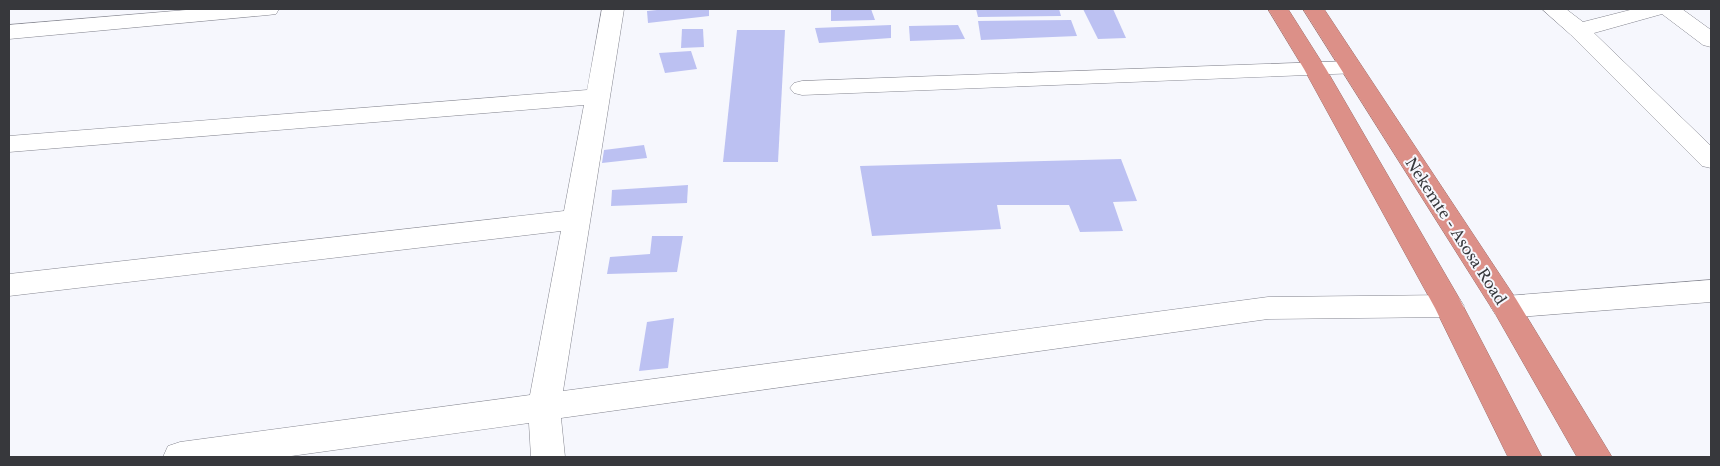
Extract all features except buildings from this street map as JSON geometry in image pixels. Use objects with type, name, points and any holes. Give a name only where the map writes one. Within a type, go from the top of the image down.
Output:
[{"type":"highway","points":[[1278,9],[1315,69],[1449,306],[1525,457]]},
{"type":"highway","name":"Nekemte - Asosa Road","points":[[1313,9],[1506,307],[1595,457]]},
{"type":"street","points":[[9,32],[268,9]]},
{"type":"street","points":[[548,457],[544,406],[577,220],[596,97],[613,9]]},
{"type":"street","points":[[1553,9],[1579,30],[1711,160]]},
{"type":"street","points":[[1579,30],[1658,9]]},
{"type":"street","points":[[1668,9],[1711,40]]},
{"type":"street","points":[[802,88],[1350,68]]},
{"type":"street","points":[[9,144],[596,97]]},
{"type":"street","points":[[9,285],[577,220]]},
{"type":"street","points":[[1506,307],[1711,292]]},
{"type":"street","points":[[180,457],[1268,308],[1449,306]]}]
